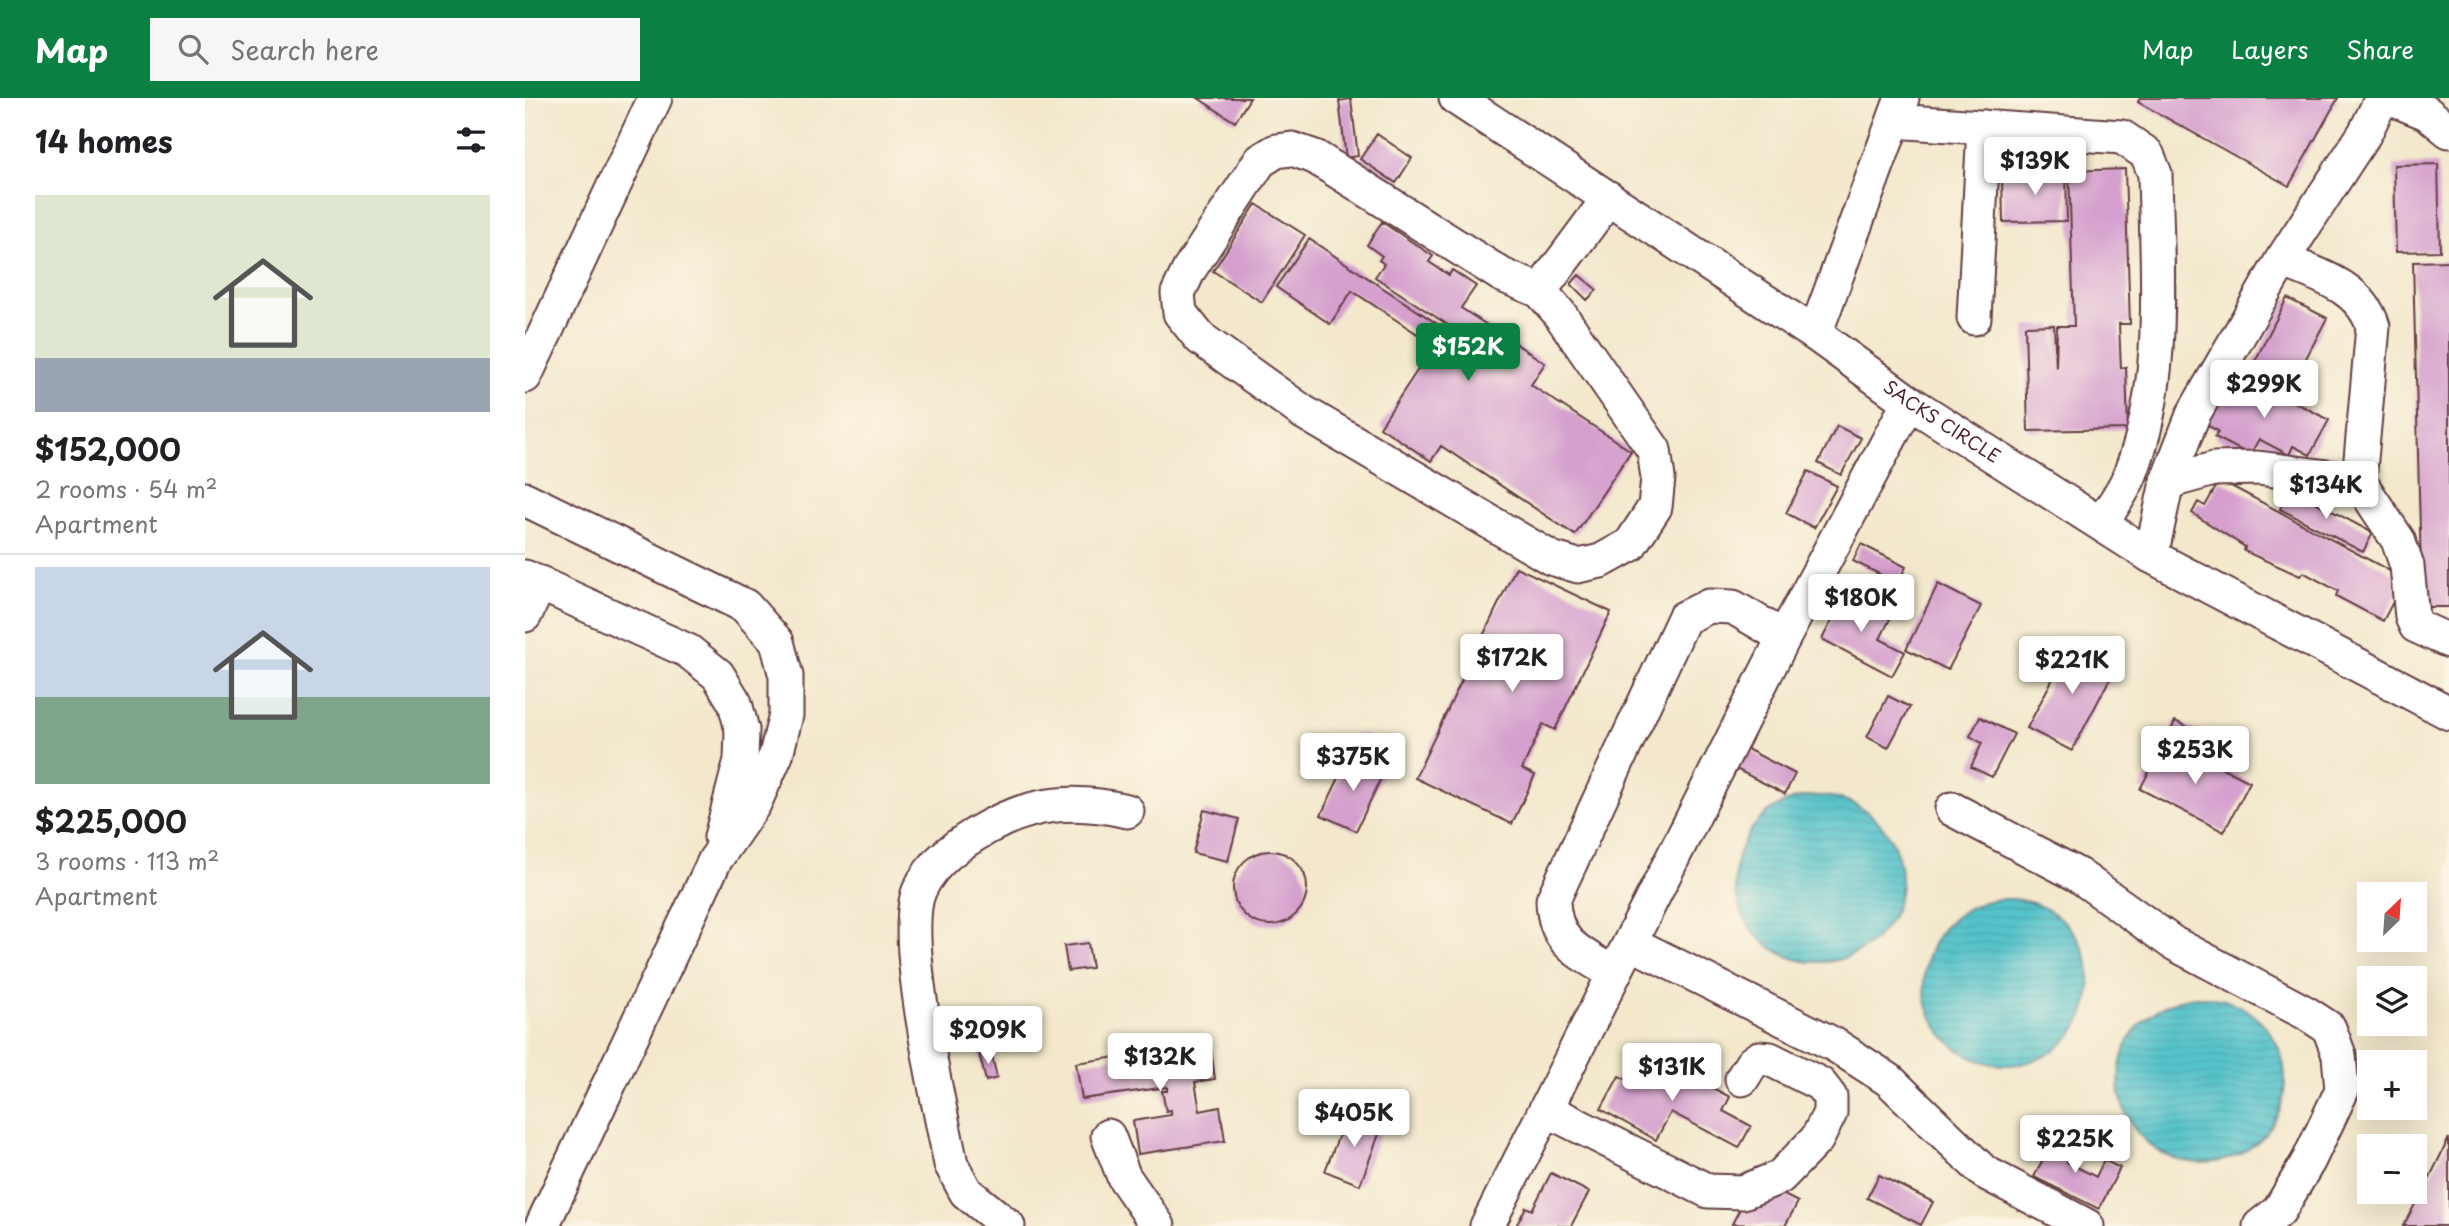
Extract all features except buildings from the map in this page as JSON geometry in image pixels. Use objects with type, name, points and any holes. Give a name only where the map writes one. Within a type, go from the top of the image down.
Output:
[{"type":"lane","points":[[525,376],[655,98]]},
{"type":"lane","name":"SACKS CIRCLE","points":[[1458,98],[1815,334],[1909,402],[2151,556],[2449,713]]},
{"type":"lane","points":[[2151,556],[2168,482],[2193,415],[2282,260],[2365,133],[2382,98]]},
{"type":"lane","points":[[2390,98],[2427,113],[2449,131]]},
{"type":"lane","points":[[1815,334],[1898,109],[1984,127],[2122,137],[2147,154],[2155,174],[2158,323],[2148,408],[2131,473],[2102,523]]},
{"type":"lane","points":[[1974,318],[1984,127]]},
{"type":"lane","points":[[1292,149],[1314,158],[1502,275],[1540,291],[1559,313],[1654,450],[1658,478],[1655,507],[1630,545],[1601,561],[1578,566],[1551,558],[1303,412],[1200,338],[1180,313],[1178,293],[1189,270],[1260,161],[1276,151],[1292,149]]},
{"type":"lane","points":[[1540,291],[1609,198]]},
{"type":"lane","points":[[2282,260],[2355,295],[2368,309],[2373,327],[2359,481],[2397,540],[2407,566],[2412,617],[2416,626],[2449,641]]},
{"type":"lane","points":[[1487,1226],[1784,637],[1909,402]]},
{"type":"lane","points":[[2168,482],[2214,469],[2359,481]]},
{"type":"lane","points":[[525,499],[745,606],[777,642],[786,676],[786,715],[776,755],[754,804],[715,860],[543,1226]]},
{"type":"lane","points":[[525,615],[532,580],[688,651],[718,675],[735,703],[742,730],[741,760],[715,860]]},
{"type":"lane","points":[[1613,973],[1567,945],[1553,920],[1553,900],[1684,618],[1709,606],[1733,607],[1784,637]]},
{"type":"lane","points":[[1008,1226],[965,1192],[951,1164],[915,961],[913,923],[919,890],[943,856],[1015,813],[1073,803],[1127,811]]},
{"type":"lane","points":[[1952,808],[2078,875],[2173,943],[2306,1013],[2329,1028],[2339,1055],[2342,1090],[2309,1160],[2279,1212],[2260,1226]]},
{"type":"lane","points":[[1631,943],[1835,1045],[1889,1080],[1984,1172],[2087,1226]]},
{"type":"lane","points":[[1547,1110],[1708,1191],[1742,1192],[1780,1177],[1817,1139],[1831,1113],[1831,1097],[1812,1079],[1770,1059],[1759,1058],[1752,1063],[1742,1079]]},
{"type":"lane","points":[[1108,1136],[1124,1177],[1159,1226]]},
{"type":"water","points":[[1818,796],[1850,802],[1877,820],[1895,847],[1901,879],[1895,911],[1877,938],[1850,956],[1818,962],[1786,956],[1759,938],[1741,911],[1735,879],[1741,847],[1759,820],[1786,802]]},
{"type":"water","points":[[2007,899],[2039,905],[2066,923],[2084,950],[2090,982],[2084,1014],[2066,1041],[2039,1059],[2007,1065],[1975,1059],[1948,1041],[1930,1014],[1924,982],[1930,950],[1948,923],[1975,905]]},
{"type":"water","points":[[2202,997],[2234,1003],[2261,1021],[2279,1048],[2285,1080],[2279,1112],[2261,1139],[2234,1157],[2202,1163],[2170,1157],[2143,1139],[2125,1112],[2119,1080],[2125,1048],[2143,1021],[2170,1003]]}]
